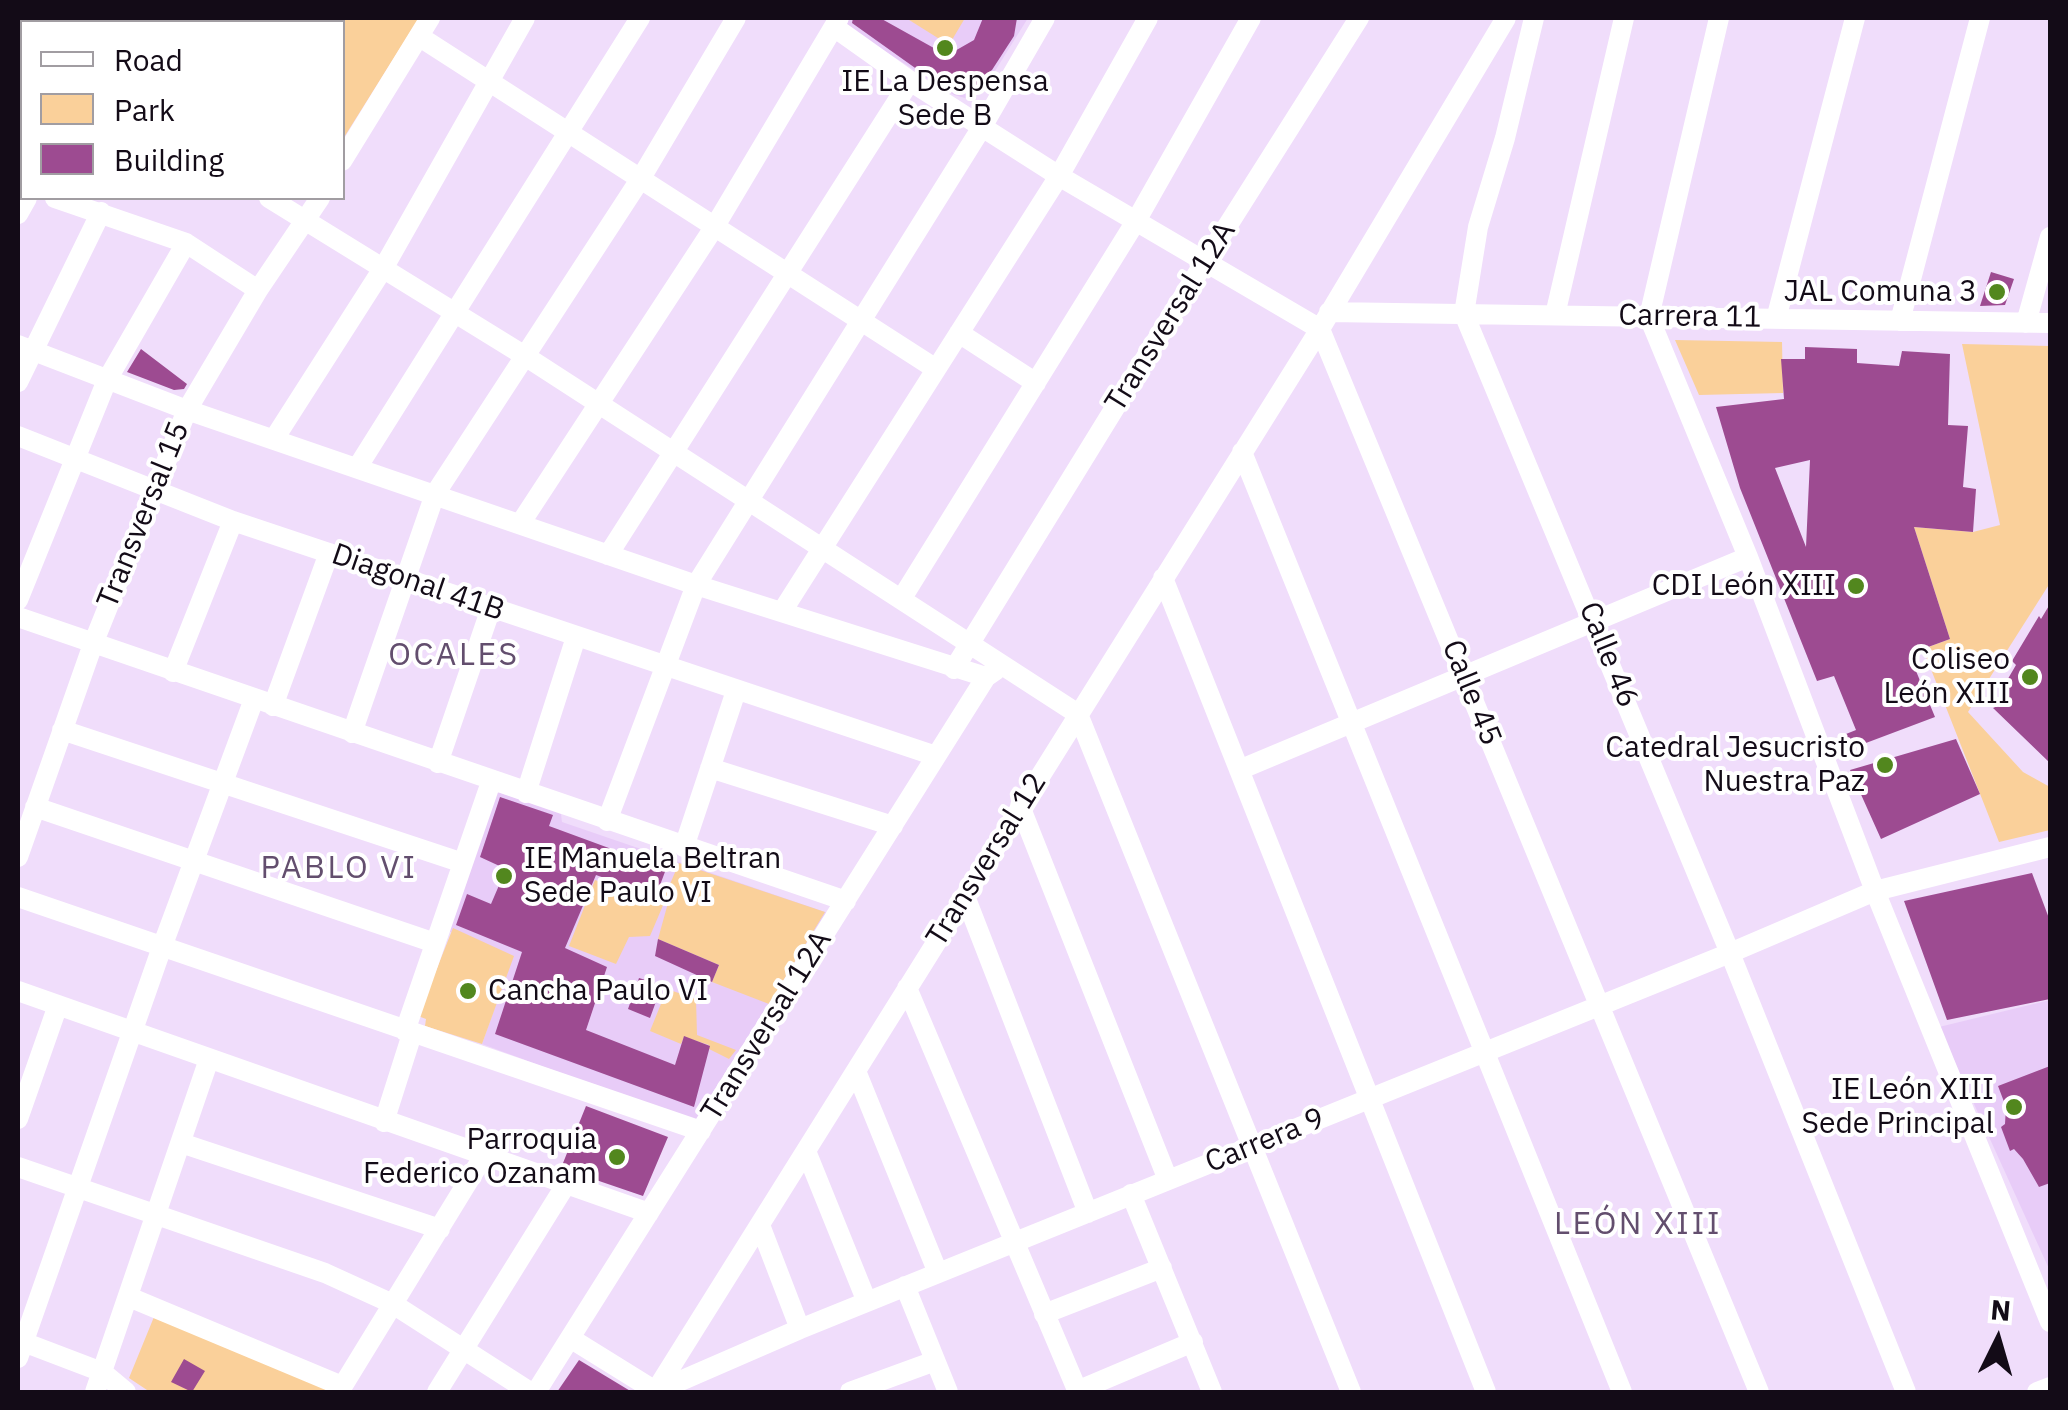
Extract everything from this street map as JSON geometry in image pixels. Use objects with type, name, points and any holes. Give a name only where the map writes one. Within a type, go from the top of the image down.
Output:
[{"type":"street","points":[[274,440],[384,267],[525,18]]},
{"type":"street","points":[[357,468],[640,18]]},
{"type":"street","points":[[352,734],[435,494],[641,178],[736,18]]},
{"type":"street","points":[[607,821],[696,585],[982,127],[1045,18]]},
{"type":"street","points":[[782,610],[1059,176],[1148,18]]},
{"type":"street","points":[[902,598],[1136,221],[1251,18]]},
{"type":"street","name":"Transversal 12A","points":[[954,669],[1359,18]]},
{"type":"street","points":[[520,524],[715,226],[836,22],[910,81],[1059,176],[1204,263],[1325,320],[1506,18]]},
{"type":"street","points":[[1464,314],[1478,227],[1505,138],[1534,18]]},
{"type":"street","points":[[1555,316],[1624,18]]},
{"type":"street","points":[[1718,18],[1649,317],[2050,1322]]},
{"type":"street","points":[[1776,319],[1855,18]]},
{"type":"street","points":[[1900,321],[1980,18]]},
{"type":"street","points":[[345,156],[425,27],[489,81],[936,369]]},
{"type":"street","points":[[608,554],[910,81]]},
{"type":"street","points":[[66,200],[186,242],[258,290]]},
{"type":"street","points":[[272,200],[525,356],[1078,714],[1351,1392]]},
{"type":"street","name":"Transversal 15","points":[[18,857],[93,644],[187,410],[258,290],[319,200]]},
{"type":"street","points":[[18,382],[25,348],[102,212]]},
{"type":"street","points":[[2026,323],[2050,237]]},
{"type":"street","points":[[18,600],[107,380],[186,242]]},
{"type":"street","name":"Carrera 11","points":[[1325,320],[1464,314],[2050,323]]},
{"type":"street","name":"Calle 46","points":[[1464,314],[1730,953],[1906,1392]]},
{"type":"street","name":"Transversal 12","points":[[656,1392],[1325,320]]},
{"type":"street","name":"Calle 45","points":[[1325,320],[1597,1007],[1759,1392]]},
{"type":"street","points":[[959,332],[1036,383]]},
{"type":"street","points":[[25,348],[187,410],[696,585],[986,677]]},
{"type":"street","name":"Diagonal 41B","points":[[18,436],[232,520],[936,756]]},
{"type":"street","points":[[1242,452],[1622,1392]]},
{"type":"street","points":[[173,672],[232,520]]},
{"type":"street","points":[[126,1392],[19,1346],[223,782],[264,702],[329,553]]},
{"type":"street","points":[[1240,770],[1748,558]]},
{"type":"street","points":[[1163,578],[1486,1392]]},
{"type":"street","points":[[438,763],[491,608]]},
{"type":"street","points":[[18,618],[846,901]]},
{"type":"street","points":[[526,793],[576,637]]},
{"type":"street","name":"Transversal 12A","points":[[533,1392],[986,677],[1004,665]]},
{"type":"street","points":[[684,848],[736,691]]},
{"type":"street","points":[[62,730],[463,863]]},
{"type":"street","points":[[710,768],[893,826]]},
{"type":"street","points":[[384,1122],[436,943],[491,782]]},
{"type":"street","points":[[1020,806],[1168,1180]]},
{"type":"street","points":[[35,807],[436,943]]},
{"type":"street","name":"Carrera 9","points":[[656,1392],[800,1329],[1875,891],[2050,846]]},
{"type":"street","points":[[965,896],[1088,1213]]},
{"type":"street","points":[[18,897],[701,1131]]},
{"type":"street","points":[[908,988],[1077,1392],[1193,1342]]},
{"type":"street","points":[[18,991],[649,1214]]},
{"type":"street","points":[[18,1118],[58,1005]]},
{"type":"street","points":[[98,1382],[209,1059]]},
{"type":"street","points":[[856,1071],[938,1273]]},
{"type":"street","points":[[180,1143],[440,1229]]},
{"type":"street","points":[[806,1151],[868,1302]]},
{"type":"street","points":[[128,1297],[340,1390],[483,1157]]},
{"type":"street","points":[[18,1168],[326,1274],[393,1304],[533,1392]]},
{"type":"street","points":[[437,1392],[565,1186]]},
{"type":"street","points":[[1131,1194],[1212,1392]]},
{"type":"street","points":[[760,1225],[800,1329]]},
{"type":"street","points":[[1044,1314],[1162,1268]]},
{"type":"street","points":[[906,1286],[948,1392]]},
{"type":"street","points":[[570,1338],[656,1392]]},
{"type":"street","points":[[850,1392],[935,1361]]},
{"type":"street","points":[[2038,1392],[2050,1387]]},
{"type":"shaded area","name":"IE La Despensa Sede B","points":[[850,18],[1028,18],[995,71],[982,81],[977,93],[965,98],[954,95],[845,26]]},
{"type":"shaded area","points":[[495,791],[561,814],[562,822],[831,914],[698,1124],[482,1044],[513,956],[448,931]]},
{"type":"shaded area","name":"IE León XIII Sede Principal","points":[[2050,1000],[2050,1271],[1939,1027]]},
{"type":"green space","points":[[419,18],[345,136],[345,20],[314,20]]},
{"type":"green space","points":[[906,18],[965,18],[949,45]]},
{"type":"green space","points":[[1675,340],[1782,342],[1783,393],[1699,395]]},
{"type":"green space","points":[[1962,344],[2050,346],[2050,583],[1968,712],[2023,772],[2050,787],[2050,830],[1999,842],[1923,649],[1950,639],[1914,527],[1973,532],[2000,525]]},
{"type":"green space","points":[[679,863],[825,912],[769,1004],[712,982],[719,965],[658,939],[668,903],[664,898]]},
{"type":"green space","points":[[595,880],[664,903],[650,936],[629,937],[616,964],[569,946]]},
{"type":"green space","name":"Cancha Paulo VI","points":[[453,928],[514,956],[482,1044],[425,1026],[426,1019],[418,1016]]},
{"type":"green space","points":[[667,989],[696,999],[697,1035],[736,1050],[729,1059],[709,1049],[709,1045],[684,1037],[681,1044],[650,1031]]},
{"type":"green space","points":[[156,1312],[334,1389],[150,1392],[129,1378]]},
{"type":"building","name":"IE La Despensa Sede B","points":[[853,18],[880,18],[941,52],[953,52],[974,40],[983,18],[1017,18],[1014,36],[992,70],[978,80],[979,86],[951,88],[918,70],[852,23]]},
{"type":"building","name":"JAL Comuna 3","points":[[1991,272],[2014,279],[2005,305],[1980,306]]},
{"type":"building","points":[[1805,347],[1857,349],[1857,363],[1899,366],[1902,351],[1950,354],[1948,425],[1968,426],[1963,487],[1976,489],[1973,532],[1914,527],[1950,639],[1909,654],[1935,717],[1842,752],[1836,738],[1856,730],[1834,676],[1817,681],[1740,488],[1716,407],[1784,399],[1781,359],[1805,359]],"holes":[[[1810,460],[1806,547],[1775,468]]]},
{"type":"building","points":[[141,349],[187,384],[184,389],[174,390],[127,372]]},
{"type":"building","name":"Coliseo León XIII","points":[[2050,604],[2050,763],[1993,708],[2007,702],[2002,689],[2016,665],[2012,661]]},
{"type":"building","name":"Catedral Jesucristo Nuestra Paz","points":[[1956,739],[1980,794],[1881,839],[1850,770]]},
{"type":"building","points":[[500,797],[553,815],[549,826],[666,869],[656,896],[596,875],[565,948],[607,967],[586,1030],[675,1065],[684,1036],[710,1046],[694,1107],[495,1034],[522,952],[456,925],[467,894],[491,904],[506,869],[480,857]]},
{"type":"building","points":[[2032,873],[2050,921],[2050,999],[1947,1020],[1904,901]]},
{"type":"building","points":[[658,939],[719,965],[712,982],[655,956]]},
{"type":"building","points":[[639,978],[662,985],[650,1018],[628,1009]]},
{"type":"building","points":[[2050,1066],[2050,1183],[2039,1187],[2023,1159],[2014,1149],[2010,1151],[2001,1127],[2005,1124],[2006,1107],[1998,1086]]},
{"type":"building","name":"Parroquia Federico Ozanam","points":[[586,1106],[668,1137],[643,1196],[561,1168]]},
{"type":"building","points":[[184,1359],[205,1371],[192,1392],[171,1382]]},
{"type":"building","points":[[579,1360],[632,1392],[557,1392]]},
{"type":"place","name":"IE La Despensa Sede B","points":[[945,48]]},
{"type":"place","name":"JAL Comuna 3","points":[[1997,292]]},
{"type":"place","name":"CDI León XIII","points":[[1856,586]]},
{"type":"place","name":"Coliseo León XIII","points":[[2030,677]]},
{"type":"place","name":"Catedral Jesucristo Nuestra Paz","points":[[1885,765]]},
{"type":"place","name":"IE Manuela Beltran Sede Paulo VI","points":[[504,876]]},
{"type":"place","name":"Cancha Paulo VI","points":[[468,991]]},
{"type":"place","name":"IE León XIII Sede Principal","points":[[2014,1107]]},
{"type":"place","name":"Parroquia Federico Ozanam","points":[[617,1157]]},
{"type":"district","name":"OCALES","points":[[454,656]]},
{"type":"district","name":"PABLO VI","points":[[339,869]]},
{"type":"district","name":"LEÓN XIII","points":[[1638,1225]]}]
